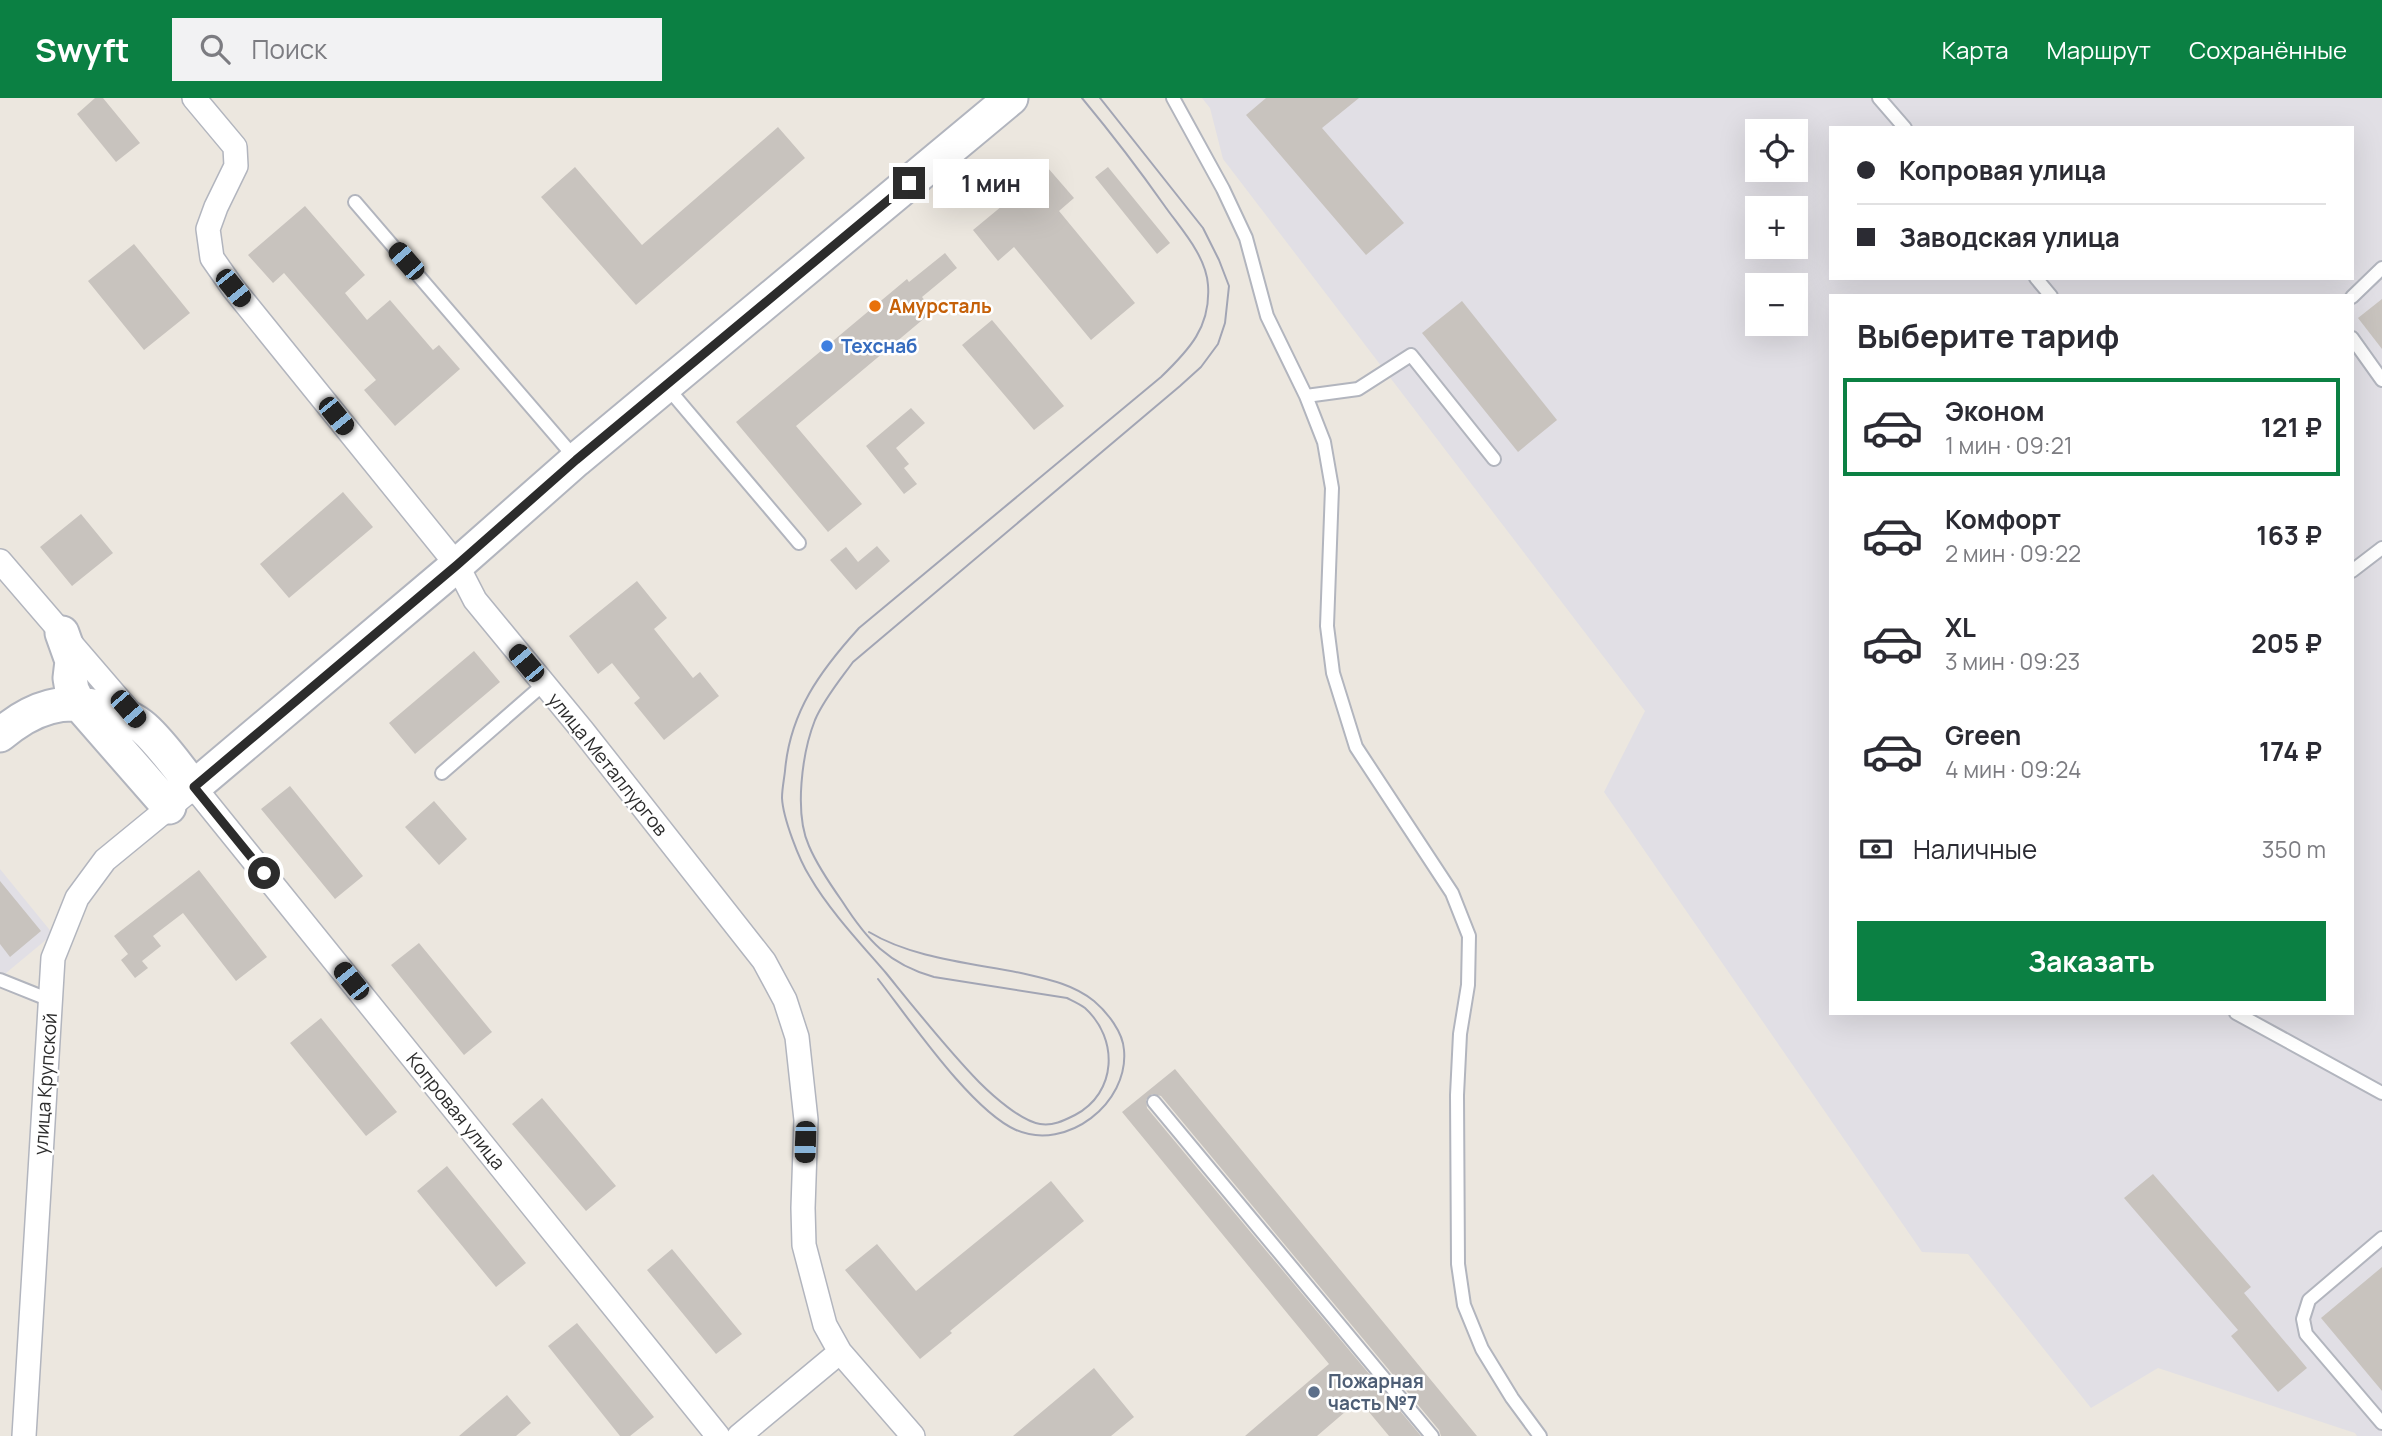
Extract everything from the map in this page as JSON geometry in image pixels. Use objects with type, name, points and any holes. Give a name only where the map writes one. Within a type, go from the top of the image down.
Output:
[{"type":"street","name":"улица Металлургов","points":[[194,98],[235,147],[236,166],[208,229],[212,258],[233,288],[457,565],[475,600],[764,961],[785,1000],[797,1037],[806,1120],[804,1245],[825,1325],[840,1352],[913,1436]]},
{"type":"street","points":[[182,797],[457,565],[576,460],[1011,98]]},
{"type":"street","points":[[0,561],[144,728],[182,797]]},
{"type":"street","points":[[62,633],[72,661],[72,690],[79,704],[101,731],[182,797]]},
{"type":"street","points":[[13,726],[42,708],[60,703],[90,705],[127,715],[144,728]]},
{"type":"street","points":[[13,726],[55,716],[78,721],[101,731]]},
{"type":"street","name":"улица Крупской","points":[[24,1436],[53,958],[77,898],[106,860],[182,797]]},
{"type":"street","name":"Копровая улица","points":[[182,797],[718,1436]]},
{"type":"street","points":[[740,1436],[840,1352]]},
{"type":"lane","points":[[1173,98],[1223,189],[1246,238],[1267,316],[1306,396],[1324,442],[1332,488],[1327,626],[1337,685],[1356,747],[1452,893],[1469,936],[1468,985],[1460,1034],[1457,1095],[1458,1264],[1464,1305],[1482,1349],[1512,1398],[1540,1436]]},
{"type":"lane","points":[[1879,98],[1903,126]]},
{"type":"lane","points":[[355,202],[576,460]]},
{"type":"lane","points":[[2354,295],[2382,268]]},
{"type":"lane","points":[[2038,280],[2049,294]]},
{"type":"lane","points":[[2354,341],[2382,380]]},
{"type":"lane","points":[[1306,396],[1358,388],[1411,355],[1494,459]]},
{"type":"lane","points":[[666,385],[799,543]]},
{"type":"lane","points":[[2354,569],[2382,548]]},
{"type":"lane","points":[[442,773],[544,684]]},
{"type":"lane","points":[[0,980],[51,1000]]},
{"type":"lane","points":[[2240,1015],[2382,1093]]},
{"type":"lane","points":[[1154,1102],[1432,1436]]},
{"type":"lane","points":[[2382,1238],[2309,1300],[2303,1319],[2306,1334],[2382,1423]]},
{"type":"shaded area","points":[[1202,98],[2382,98],[2382,1436],[2357,1436],[2355,1433],[2158,1368],[2091,1408],[1968,1254],[1922,1252],[1604,792],[1645,711],[1223,159],[1210,108]]},
{"type":"shaded area","points":[[0,869],[53,934],[0,978]]},
{"type":"building","points":[[95,98],[103,98],[140,143],[116,162],[77,114]]},
{"type":"building","points":[[1266,98],[1359,98],[1322,128],[1404,223],[1366,255],[1246,115]]},
{"type":"building","points":[[778,127],[805,158],[636,305],[541,197],[575,167],[642,245]]},
{"type":"building","points":[[1108,167],[1170,243],[1157,254],[1095,177]]},
{"type":"building","points":[[1048,168],[1074,198],[1059,211],[1135,303],[1091,340],[1014,247],[998,261],[973,230]]},
{"type":"building","points":[[305,206],[365,275],[345,293],[367,320],[390,300],[433,350],[439,345],[460,369],[395,426],[364,390],[376,380],[284,273],[273,283],[248,255]]},
{"type":"building","points":[[134,244],[190,313],[144,350],[88,281]]},
{"type":"building","points":[[945,253],[957,268],[922,297],[933,311],[796,426],[862,504],[828,532],[736,422],[907,279],[909,282]]},
{"type":"building","points":[[2382,299],[2382,349],[2358,318]]},
{"type":"building","points":[[1462,301],[1557,420],[1518,452],[1422,333]]},
{"type":"building","points":[[992,320],[1064,406],[1034,430],[962,345]]},
{"type":"building","points":[[911,408],[925,423],[896,448],[909,464],[904,468],[917,484],[904,494],[866,446]]},
{"type":"building","points":[[343,492],[373,527],[289,598],[260,564]]},
{"type":"building","points":[[81,514],[113,553],[72,586],[40,547]]},
{"type":"building","points":[[877,546],[890,561],[856,590],[830,560],[846,547],[858,562]]},
{"type":"building","points":[[637,581],[667,618],[654,629],[693,678],[700,672],[719,696],[664,740],[634,703],[640,698],[612,663],[598,674],[569,636]]},
{"type":"building","points":[[474,651],[500,682],[415,754],[389,723]]},
{"type":"building","points":[[290,786],[363,876],[335,899],[261,809]]},
{"type":"building","points":[[434,801],[467,839],[439,865],[405,827]]},
{"type":"building","points":[[199,870],[267,957],[236,981],[183,913],[153,936],[161,946],[142,961],[148,968],[135,978],[121,960],[128,954],[114,936]]},
{"type":"building","points":[[0,881],[41,931],[10,957],[0,944]]},
{"type":"building","points":[[419,943],[492,1032],[464,1055],[391,965]]},
{"type":"building","points":[[321,1018],[397,1112],[366,1136],[290,1043]]},
{"type":"building","points":[[1175,1069],[1477,1436],[1441,1436],[1439,1430],[1161,1096],[1152,1094],[1146,1100],[1147,1108],[1421,1436],[1389,1436],[1359,1400],[1317,1436],[1245,1436],[1329,1364],[1122,1112]]},
{"type":"building","points":[[542,1098],[616,1186],[586,1211],[512,1124]]},
{"type":"building","points":[[447,1166],[526,1263],[496,1287],[417,1191]]},
{"type":"building","points":[[2153,1174],[2251,1287],[2244,1293],[2307,1368],[2278,1392],[2231,1336],[2238,1330],[2124,1198]]},
{"type":"building","points":[[1051,1181],[1084,1221],[950,1331],[952,1333],[920,1359],[845,1270],[877,1244],[916,1291]]},
{"type":"building","points":[[672,1249],[742,1334],[716,1354],[647,1270]]},
{"type":"building","points":[[2382,1267],[2382,1391],[2321,1318]]},
{"type":"building","points":[[577,1323],[654,1417],[630,1436],[620,1436],[548,1346]]},
{"type":"building","points":[[1094,1368],[1134,1417],[1111,1436],[1013,1436]]},
{"type":"building","points":[[507,1395],[531,1423],[516,1436],[459,1436]]},
{"type":"tram line","points":[[1082,98],[1134,164],[1203,263],[1208,300],[1202,325],[1189,347],[1161,377],[859,628],[832,660],[800,711],[788,750],[782,795],[788,827],[801,860],[836,914],[979,1082],[1016,1113],[1040,1124],[1058,1122],[1075,1115],[1099,1093],[1106,1080],[1108,1050],[1096,1021],[1085,1008],[1067,998],[934,977],[891,958],[860,928],[812,853],[804,832],[801,800],[803,766],[815,720],[853,662],[1180,386],[1201,367],[1218,344],[1225,323],[1229,286],[1219,260],[1203,228],[1100,98]]},
{"type":"tram line","points":[[869,932],[923,954],[1021,973],[1069,986],[1086,995],[1104,1011],[1121,1036],[1124,1050],[1123,1070],[1116,1088],[1091,1118],[1074,1128],[1055,1134],[1035,1135],[1016,1130],[980,1104],[961,1084],[878,979]]},
{"type":"place","name":"Амурсталь","points":[[875,306]]},
{"type":"place","name":"Техснаб","points":[[827,346]]},
{"type":"place","name":"Пожарная часть №7","points":[[1314,1392]]},
{"type":"route","points":[[264,873],[194,787],[457,565],[576,460],[909,183]]}]
